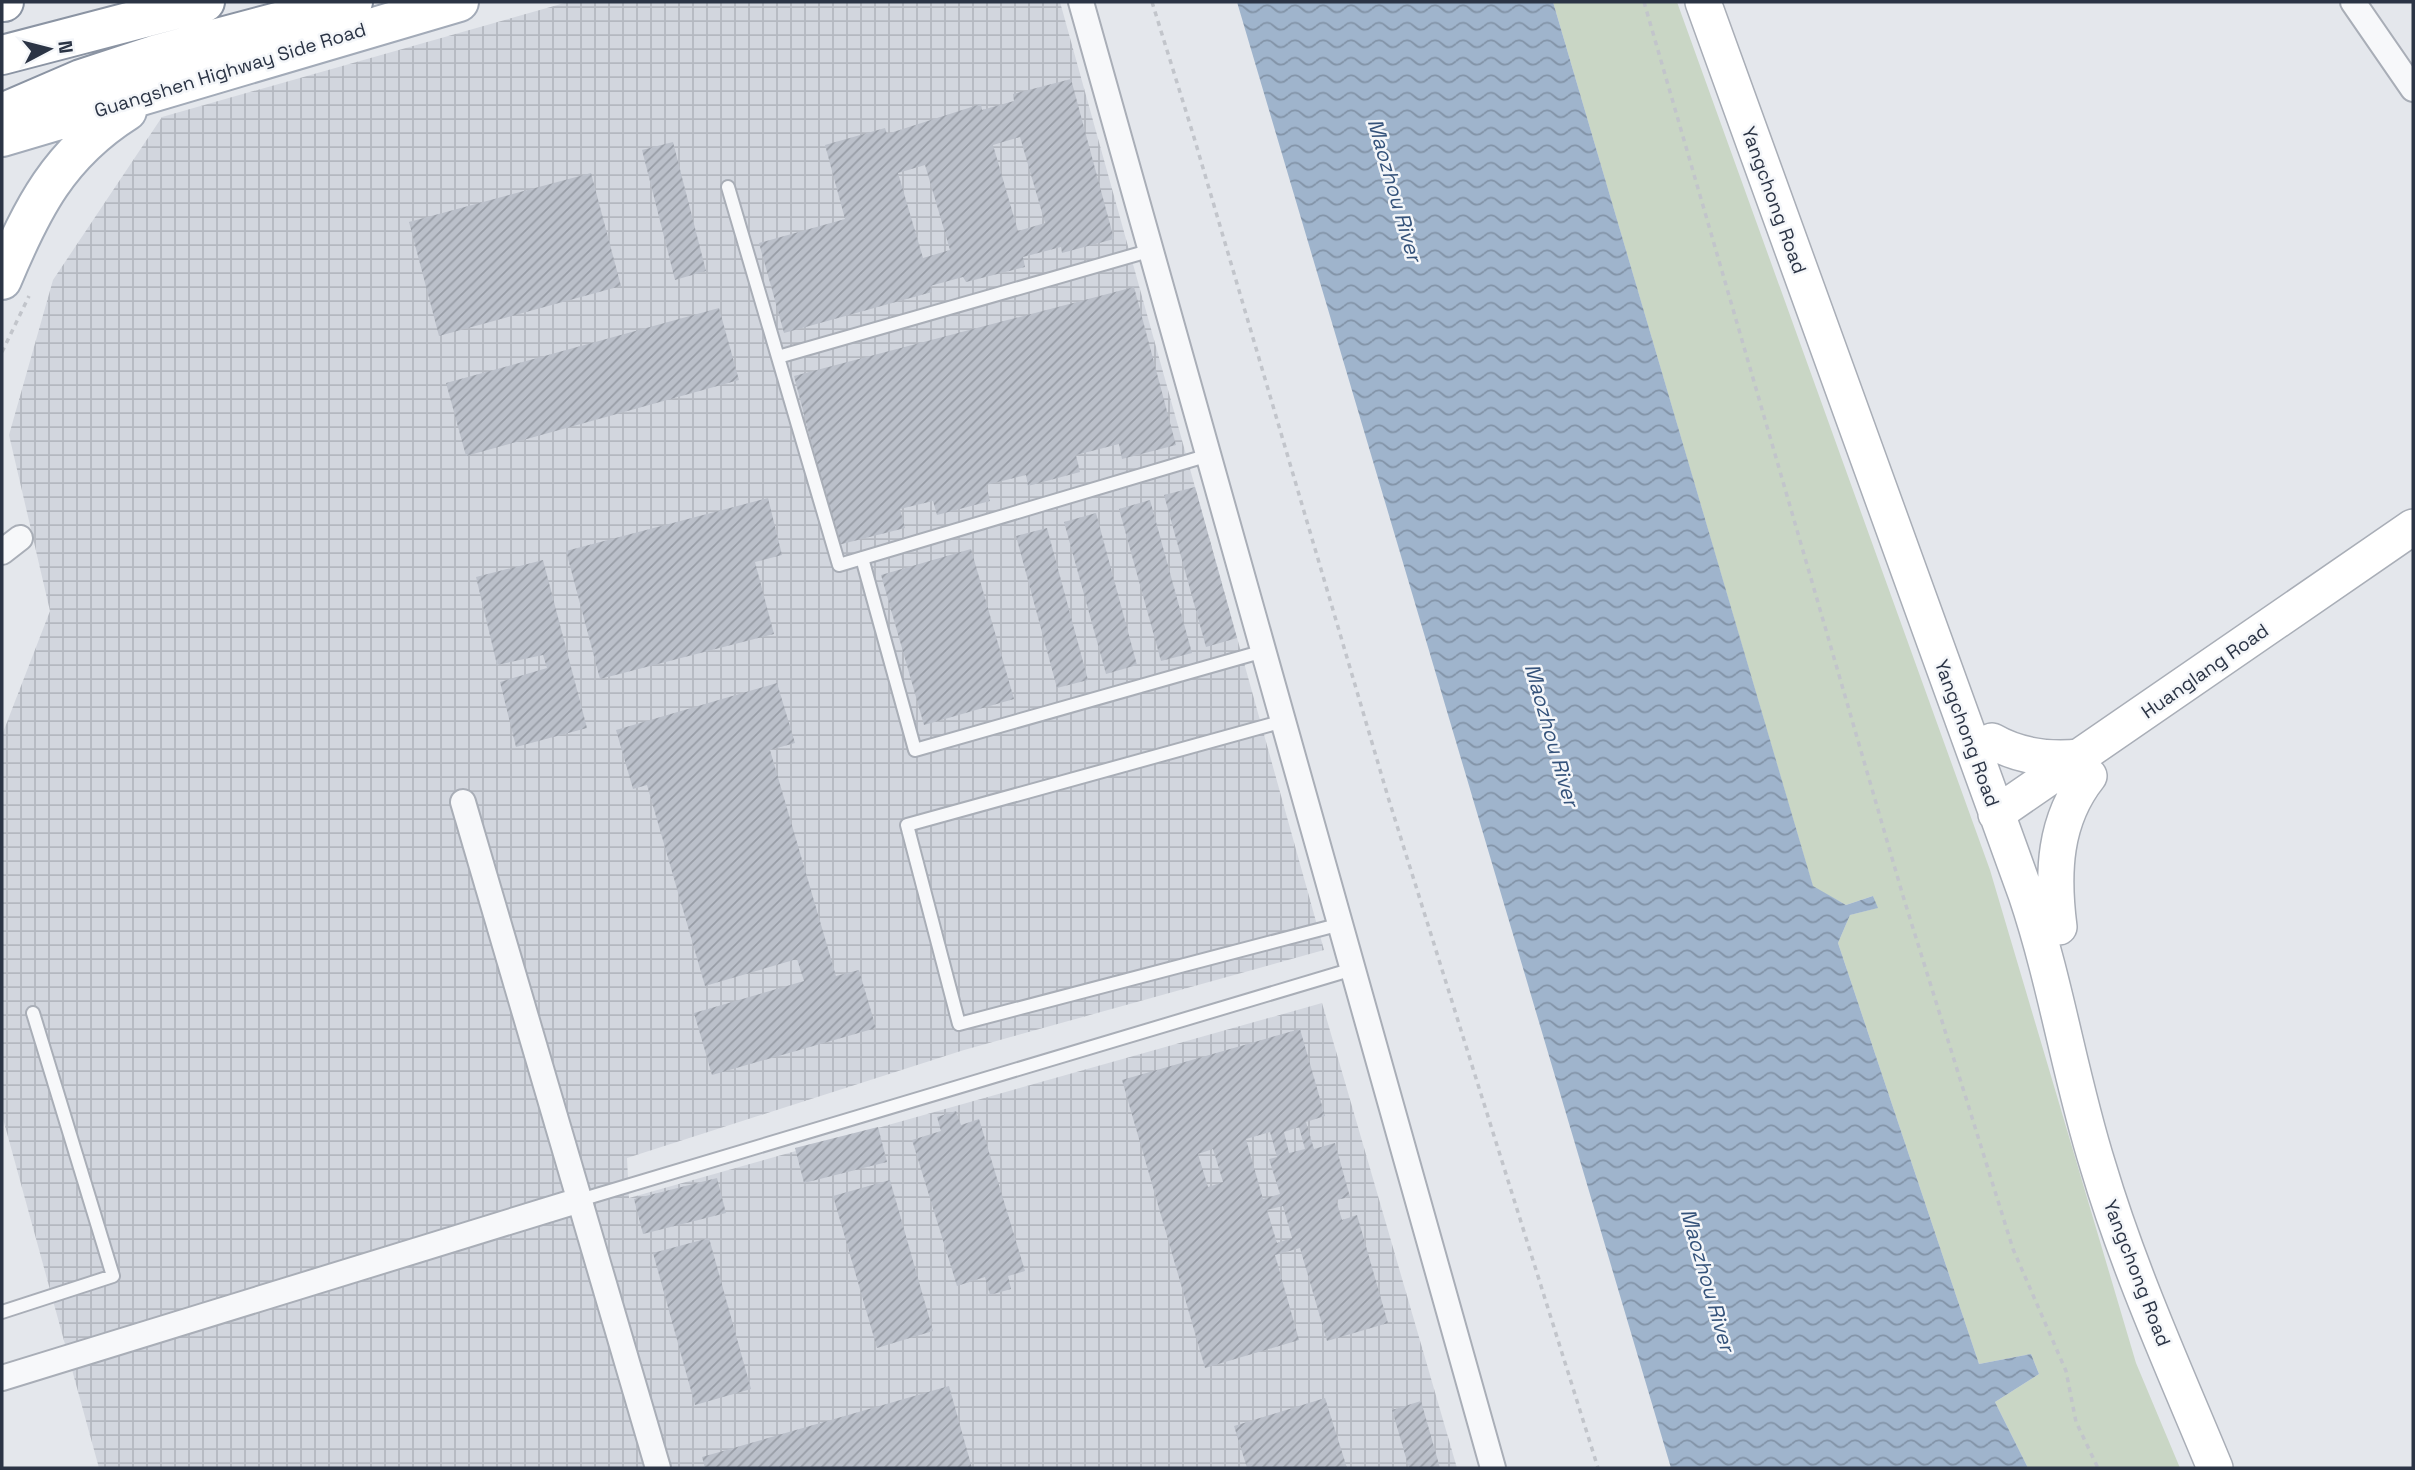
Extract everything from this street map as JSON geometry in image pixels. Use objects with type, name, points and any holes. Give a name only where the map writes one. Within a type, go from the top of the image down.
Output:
[{"type":"main road","points":[[2,55],[205,2]]},
{"type":"main road","points":[[2,113],[81,79],[156,54],[353,2]]},
{"type":"main road","name":"Guangshen Highway Side Road","points":[[2,137],[458,2]]},
{"type":"main road","points":[[16,285],[33,209],[46,187],[82,145],[125,111],[180,85]]},
{"type":"street","points":[[1081,2],[1493,1468]]},
{"type":"street","name":"Yangchong Road","points":[[1703,2],[2008,815],[2059,927],[2108,1114],[2141,1223],[2239,1468]]},
{"type":"street","name":"Yangchong Road","points":[[1728,2],[1992,741],[2008,815],[2091,1143],[2108,1199],[2215,1468]]},
{"type":"street","points":[[2353,2],[2413,89]]},
{"type":"street","name":"Huanglang Road","points":[[2084,766],[2413,527]]},
{"type":"street","name":"Huanglang Road","points":[[2008,815],[2413,553]]},
{"type":"street","points":[[1992,741],[2018,752],[2084,766],[2057,846],[2055,889],[2059,927]]},
{"type":"street","points":[[463,802],[658,1468]]},
{"type":"street","points":[[2,1378],[580,1200]]},
{"type":"lane","points":[[728,187],[839,565],[1209,455]]},
{"type":"lane","points":[[778,357],[1152,250]]},
{"type":"lane","points":[[862,558],[915,750],[1264,651]]},
{"type":"lane","points":[[1284,721],[906,825],[959,1024],[1341,924]]},
{"type":"lane","points":[[580,1200],[1353,969]]},
{"type":"lane","points":[[2,1312],[113,1276],[33,1013]]},
{"type":"path","points":[[1152,2],[1194,134],[1388,797],[1598,1468]]},
{"type":"path","points":[[1644,2],[1903,896],[2013,1249],[2066,1371],[2076,1422],[2098,1468]]},
{"type":"path","points":[[2,352],[16,285]]},
{"type":"shaded area","points":[[568,2],[1060,2],[1324,950],[964,1050],[627,1158],[629,1198],[1322,1003],[1457,1468],[99,1468],[2,1115],[2,735],[50,611],[9,435],[53,280],[162,117]]},
{"type":"green space","points":[[1553,2],[1677,2],[1990,870],[2136,1363],[2180,1468],[2028,1468],[1995,1402],[2039,1374],[2031,1354],[1979,1364],[1838,943],[1850,915],[1877,908],[1873,896],[1846,905],[1813,887]]},
{"type":"water","name":"Maozhou River","points":[[1237,2],[1553,2],[1813,886],[1846,905],[1873,896],[1878,908],[1850,915],[1838,943],[1979,1364],[2031,1354],[2039,1374],[1995,1402],[2028,1468],[1671,1468]]},
{"type":"building","points":[[1071,79],[1114,239],[1062,253],[1061,247],[1023,257],[1025,267],[966,282],[963,277],[930,286],[932,292],[784,333],[759,243],[845,219],[825,145],[885,128],[887,134],[981,104],[982,110],[1014,101],[1013,94]],"holes":[[[1020,137],[1045,223],[1018,231],[993,145]],[[925,165],[950,250],[923,258],[898,173]]]},
{"type":"building","points":[[673,142],[706,271],[675,280],[642,150]]},
{"type":"building","points":[[591,173],[621,286],[439,336],[409,222]]},
{"type":"building","points":[[1134,287],[1176,445],[1122,459],[1119,444],[1076,455],[1080,472],[1028,486],[1026,475],[986,485],[990,501],[937,515],[933,501],[900,509],[905,528],[838,545],[794,376]]},
{"type":"building","points":[[719,308],[739,380],[466,456],[446,383]]},
{"type":"building","points":[[1195,487],[1237,638],[1206,647],[1164,495]]},
{"type":"building","points":[[768,498],[782,555],[755,562],[774,634],[600,679],[566,551]]},
{"type":"building","points":[[1150,500],[1192,653],[1161,661],[1119,509]]},
{"type":"building","points":[[1096,513],[1137,665],[1106,674],[1064,522]]},
{"type":"building","points":[[1047,528],[1088,680],[1057,688],[1016,536]]},
{"type":"building","points":[[971,549],[1014,699],[924,725],[881,575]]},
{"type":"building","points":[[543,560],[587,728],[516,747],[500,682],[547,668],[543,655],[497,665],[476,577]]},
{"type":"building","points":[[777,683],[795,743],[770,750],[836,976],[859,970],[876,1028],[712,1075],[694,1013],[804,981],[797,959],[705,986],[647,785],[633,789],[616,730]]},
{"type":"building","points":[[1300,1029],[1325,1116],[1306,1122],[1314,1149],[1335,1143],[1350,1197],[1336,1200],[1342,1220],[1357,1215],[1388,1323],[1327,1341],[1300,1248],[1275,1255],[1299,1340],[1205,1368],[1122,1080]],"holes":[[[1299,1127],[1305,1149],[1289,1153],[1284,1132]],[[1270,1132],[1277,1157],[1269,1159],[1280,1194],[1263,1199],[1246,1139]],[[1213,1149],[1223,1182],[1208,1187],[1198,1154]],[[1283,1206],[1292,1238],[1277,1243],[1267,1210]]]},
{"type":"building","points":[[956,1111],[961,1125],[979,1119],[1025,1271],[1008,1276],[1011,1289],[990,1295],[985,1277],[957,1286],[912,1140],[941,1131],[937,1117]]},
{"type":"building","points":[[878,1127],[887,1162],[804,1183],[795,1148]]},
{"type":"building","points":[[717,1178],[726,1213],[643,1234],[634,1199]]},
{"type":"building","points":[[890,1180],[933,1331],[877,1348],[833,1196]]},
{"type":"building","points":[[709,1238],[751,1389],[695,1405],[653,1253]]},
{"type":"building","points":[[949,1386],[972,1468],[705,1468],[702,1457]]},
{"type":"building","points":[[1325,1398],[1347,1468],[1247,1468],[1234,1426]]},
{"type":"building","points":[[1421,1401],[1440,1468],[1409,1468],[1392,1410]]}]
